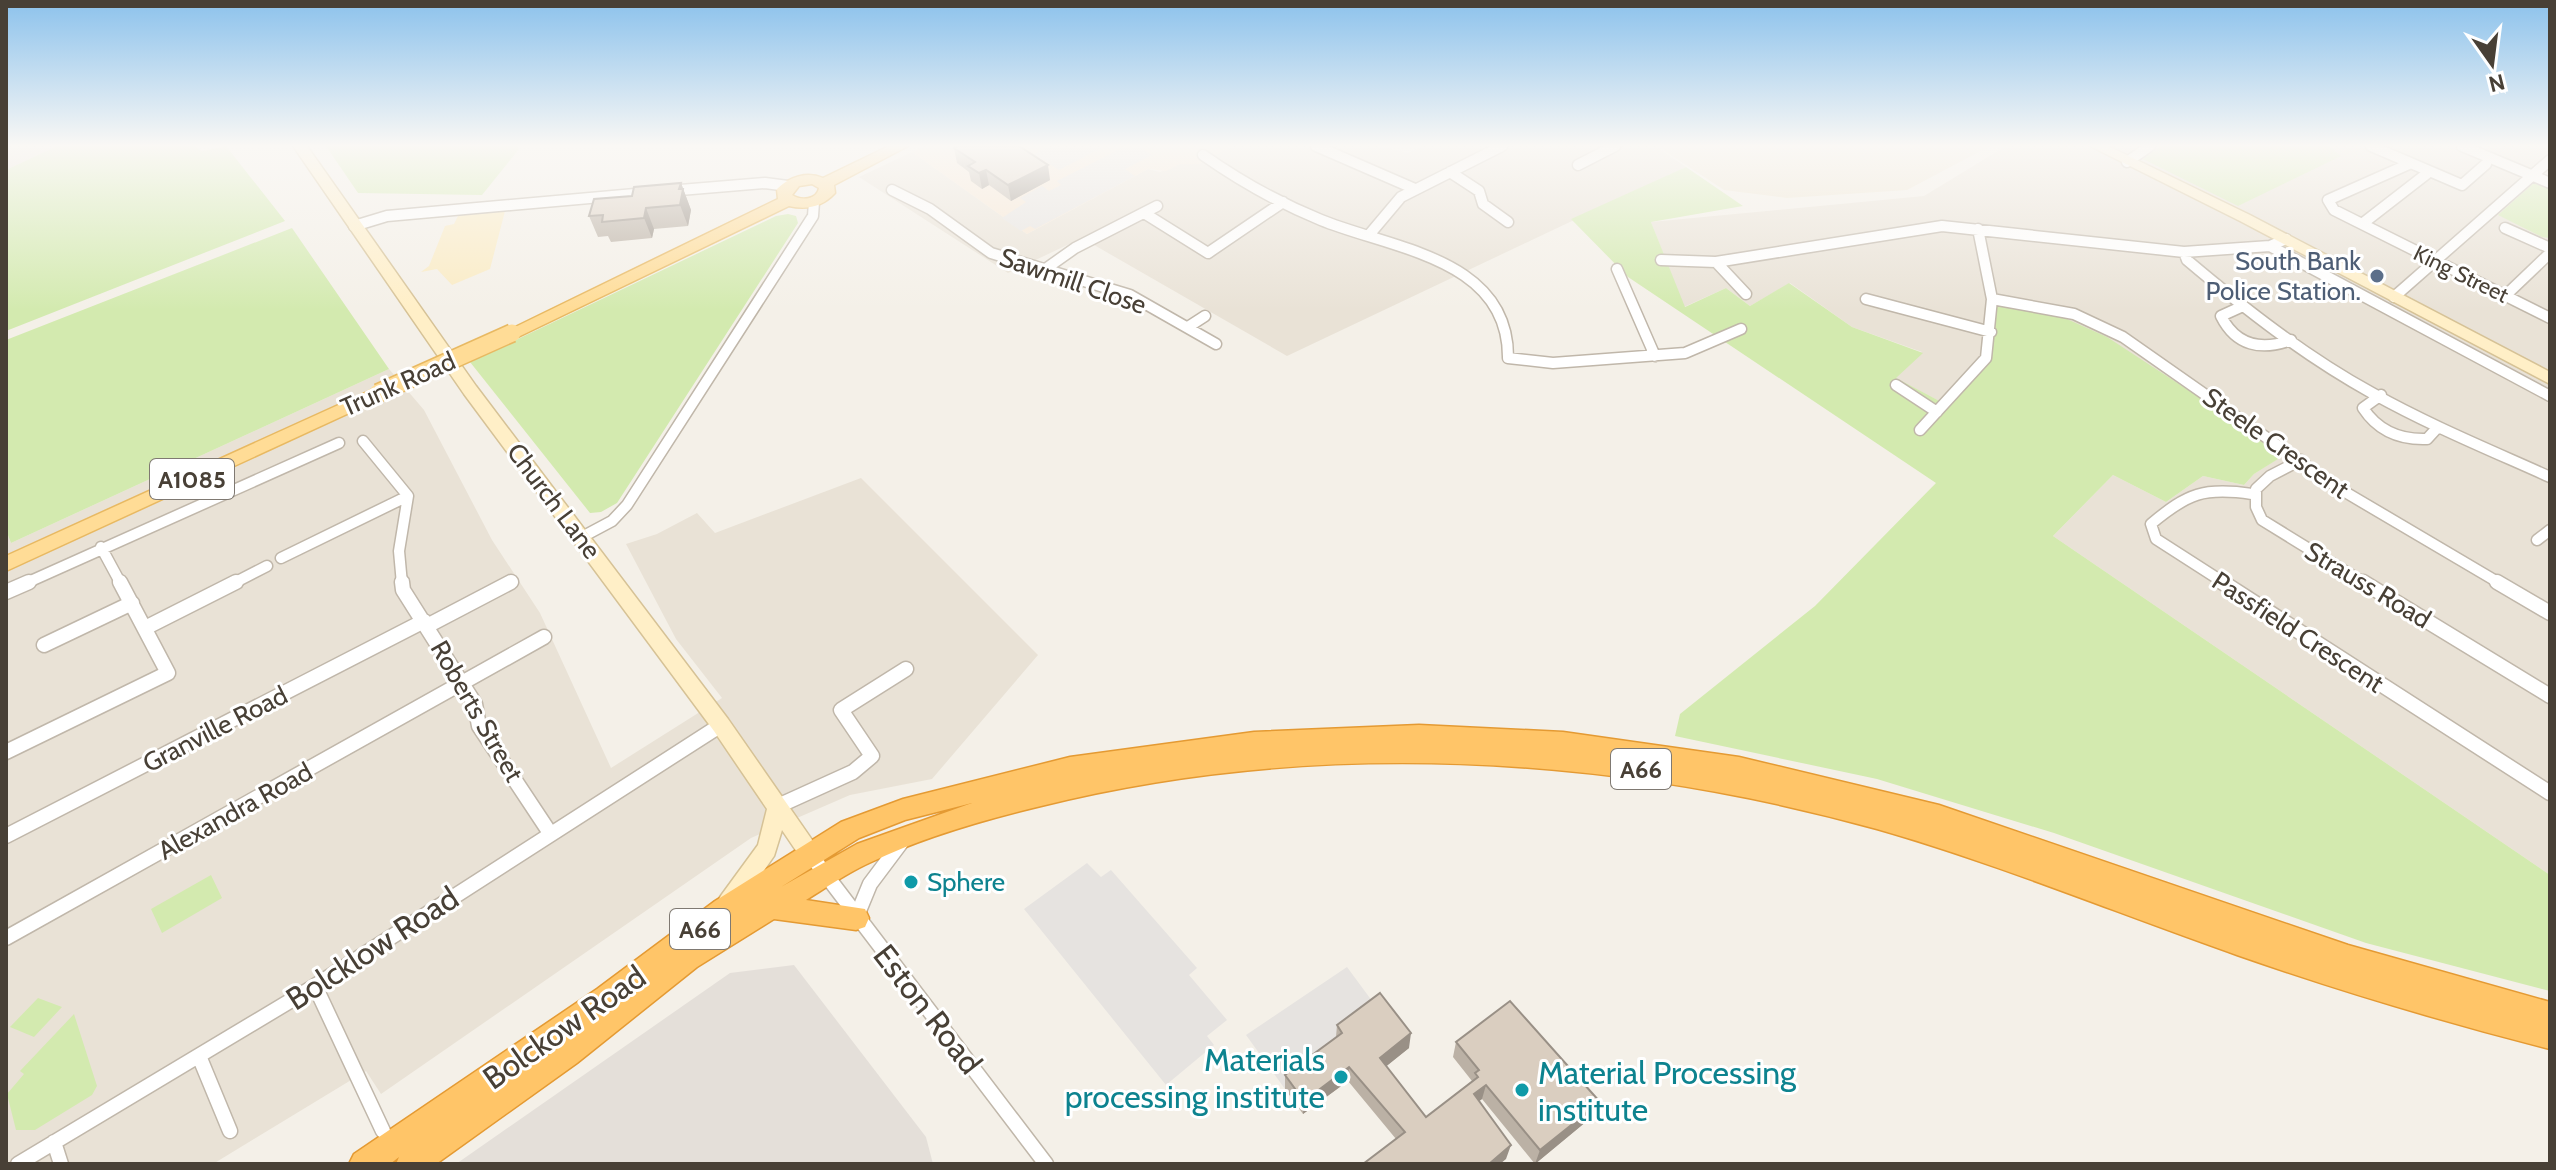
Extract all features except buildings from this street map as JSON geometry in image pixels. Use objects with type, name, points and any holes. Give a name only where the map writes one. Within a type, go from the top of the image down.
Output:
[{"type":"highway","name":"Bolckow Road","points":[[364,1164],[607,998],[816,865],[850,830],[903,810],[1070,767],[1254,742],[1419,735],[1563,742],[1685,758],[1841,790],[1939,816],[2348,958],[2550,1015]]},
{"type":"highway","name":"A66","points":[[726,921],[771,907],[816,865],[861,854],[965,814],[1061,789],[1258,759],[1449,754],[1646,769],[1765,791],[1873,817],[2005,858],[2283,958],[2465,1015],[2550,1036]]},
{"type":"highway","points":[[771,907],[856,918]]},
{"type":"highway","name":"Bolckow Road","points":[[411,1164],[587,1038],[689,958],[726,921]]},
{"type":"main road","name":"Trunk Road","points":[[6,564],[512,333],[773,201]]},
{"type":"main road","name":"A1085","points":[[796,201],[799,204],[814,202]]},
{"type":"street","name":"Church Lane","points":[[337,201],[462,378],[721,725],[816,865]]},
{"type":"street","points":[[354,226],[387,216],[563,201]]},
{"type":"street","name":"Sawmill Close","points":[[913,201],[930,209],[991,253],[1130,295],[1216,344]]},
{"type":"street","points":[[1369,235],[1398,201]]},
{"type":"street","points":[[1482,201],[1508,222]]},
{"type":"street","points":[[2207,201],[2286,239],[2550,379]]},
{"type":"street","name":"King Street","points":[[2328,201],[2334,210],[2550,318]]},
{"type":"street","points":[[2362,224],[2392,201]]},
{"type":"street","points":[[2394,297],[2504,201]]},
{"type":"street","points":[[582,537],[612,521],[627,505],[813,216],[814,202]]},
{"type":"street","points":[[1208,253],[1283,202],[1340,227],[1410,248],[1477,286],[1503,316],[1510,338],[1508,358],[1553,363],[1685,353],[1741,329]]},
{"type":"street","points":[[1044,270],[1051,262],[1157,206]]},
{"type":"street","points":[[1144,213],[1221,262]]},
{"type":"street","points":[[1661,260],[1716,262],[1942,226],[2184,252],[2270,246],[2286,239]]},
{"type":"street","points":[[2505,228],[2550,250],[2505,296]]},
{"type":"street","points":[[1920,430],[1986,358],[1992,299],[1978,229]]},
{"type":"street","points":[[2270,246],[2550,396]]},
{"type":"street","points":[[2184,252],[2187,260],[2243,306],[2347,378],[2438,427],[2550,477]]},
{"type":"street","points":[[1716,262],[1746,294]]},
{"type":"street","points":[[1617,269],[1655,356]]},
{"type":"street","points":[[1866,299],[1991,332]]},
{"type":"street","name":"Steele Crescent","points":[[1992,299],[2056,309],[2097,323],[2123,337],[2340,489],[2550,613]]},
{"type":"street","points":[[2243,306],[2221,316],[2226,330],[2247,346],[2272,348],[2291,340]]},
{"type":"street","points":[[1188,327],[1205,316]]},
{"type":"street","points":[[1896,385],[1937,412]]},
{"type":"street","points":[[2381,395],[2363,408],[2370,422],[2405,441],[2427,439],[2438,427]]},
{"type":"street","points":[[281,558],[408,496],[363,441]]},
{"type":"street","points":[[6,592],[339,443]]},
{"type":"street","points":[[2252,494],[2260,483],[2301,460]]},
{"type":"street","name":"Passfield Crescent","points":[[2252,494],[2212,487],[2193,492],[2151,524],[2156,539],[2550,793]]},
{"type":"street","name":"Strauss Road","points":[[2252,494],[2253,505],[2262,520],[2550,696]]},
{"type":"street","name":"Roberts Street","points":[[408,496],[399,551],[403,590],[463,682],[475,704],[479,726],[550,833]]},
{"type":"street","points":[[2537,540],[2550,530]]},
{"type":"street","points":[[6,752],[165,668],[101,547]]},
{"type":"street","points":[[145,628],[267,566]]},
{"type":"street","name":"Granville Road","points":[[6,836],[511,582]]},
{"type":"street","points":[[44,645],[132,603]]},
{"type":"street","name":"Alexandra Road","points":[[6,938],[544,637]]},
{"type":"street","points":[[726,921],[767,849],[778,806],[853,772],[872,756],[841,710],[906,669]]},
{"type":"street","name":"Bolcklow Road","points":[[18,1164],[315,986],[721,725]]},
{"type":"street","points":[[856,918],[870,884],[905,837]]},
{"type":"street","name":"Eston Road","points":[[816,865],[888,954],[1046,1164]]},
{"type":"street","points":[[315,986],[383,1131]]},
{"type":"street","points":[[199,1056],[230,1131]]},
{"type":"street","points":[[54,1142],[61,1164]]},
{"type":"shaded area","points":[[896,201],[980,201],[1027,234],[1089,201],[1615,201],[1287,356],[1082,238],[1008,273]]},
{"type":"shaded area","points":[[980,201],[1089,201],[1027,234]]},
{"type":"shaded area","points":[[1024,201],[1089,201],[1035,229],[1030,226],[1021,231],[1002,218],[1026,202]]},
{"type":"shaded area","points":[[1876,201],[2550,201],[2550,875],[2053,536],[2113,475],[2166,502],[2203,476],[2244,485],[2254,474],[2285,454],[1993,303],[1995,330],[1990,356],[1947,405],[1895,378],[1922,352],[1852,327],[1790,283],[1750,306],[1726,288],[1684,307],[1651,222]]},
{"type":"shaded area","points":[[389,369],[424,410],[492,540],[540,613],[611,768],[722,698],[676,639],[626,544],[657,534],[697,513],[715,533],[861,478],[1038,655],[932,779],[850,795],[751,838],[381,1094],[366,1071],[213,1164],[6,1164],[6,530],[11,543]]},
{"type":"shaded area","points":[[1087,863],[1101,877],[1111,870],[1197,968],[1189,975],[1227,1020],[1207,1036],[1214,1045],[1166,1085],[1024,909]]},
{"type":"shaded area","points":[[794,965],[926,1137],[933,1164],[456,1164],[730,973]]},
{"type":"shaded area","points":[[1347,967],[1378,1009],[1285,1089],[1246,1035]]},
{"type":"green space","points":[[6,201],[269,201],[285,221],[6,331]]},
{"type":"green space","points":[[1612,201],[1735,201],[1743,206],[1651,222],[1685,307],[1726,288],[1750,306],[1789,283],[1852,327],[1923,353],[1896,378],[1947,405],[1978,370],[1990,349],[1993,302],[2058,315],[2107,337],[2286,454],[2254,474],[2244,485],[2203,476],[2166,502],[2113,475],[2053,536],[2550,875],[2550,991],[2366,943],[2054,833],[1877,779],[1675,736],[1680,714],[1815,606],[1936,483],[1628,277],[1571,219]]},
{"type":"green space","points":[[2227,201],[2249,201],[2238,206]]},
{"type":"green space","points":[[2514,201],[2550,201],[2550,238],[2542,237],[2498,215]]},
{"type":"green space","points":[[776,216],[796,216],[798,223],[617,503],[601,512],[590,513],[470,362]]},
{"type":"green space","points":[[292,228],[389,369],[11,543],[6,530],[6,340]]},
{"type":"green space","points":[[211,875],[222,898],[162,933],[151,909]]},
{"type":"green space","points":[[38,998],[62,1007],[34,1037],[10,1027]]},
{"type":"green space","points":[[74,1014],[97,1086],[92,1095],[35,1130],[16,1130],[7,1094],[24,1074],[20,1071]]},
{"type":"sand","points":[[505,211],[490,269],[452,285],[437,269],[421,272],[429,266],[445,226],[454,224],[459,214]]},
{"type":"place","name":"South Bank Police Station.","points":[[2377,276]]},
{"type":"place","name":"Sphere","points":[[911,882]]},
{"type":"place","name":"Materials processing institute","points":[[1341,1077]]},
{"type":"place","name":"Material Processing institute","points":[[1522,1090]]}]
